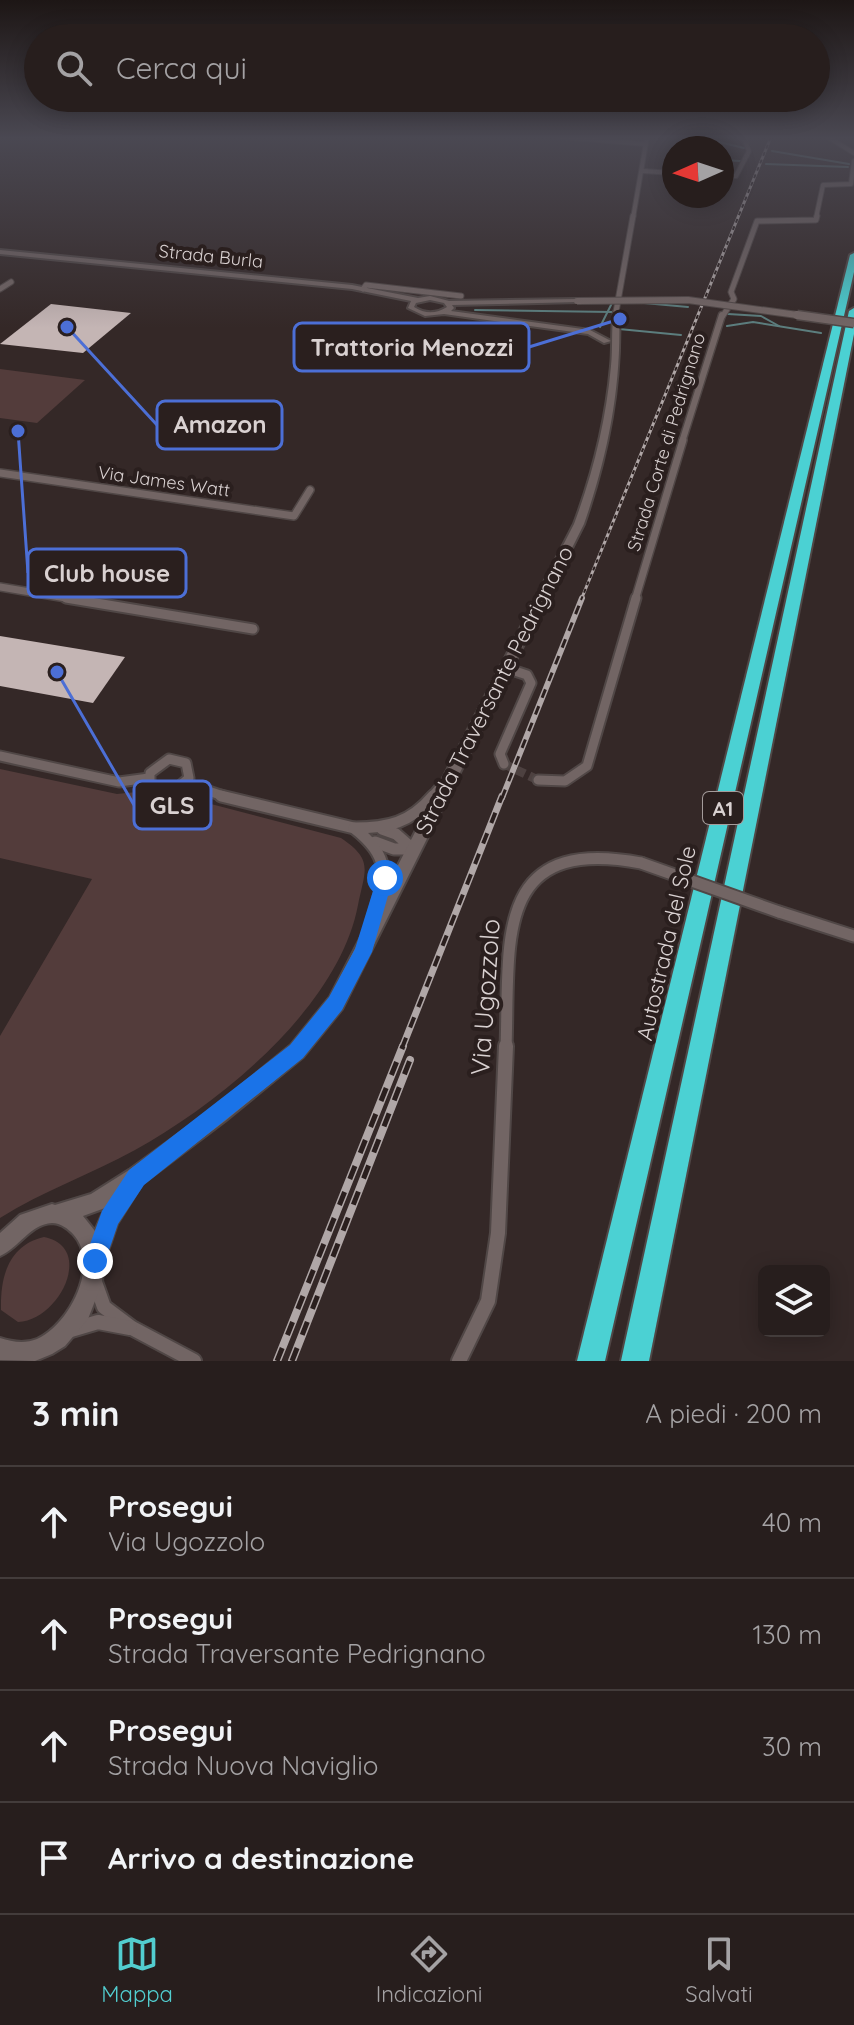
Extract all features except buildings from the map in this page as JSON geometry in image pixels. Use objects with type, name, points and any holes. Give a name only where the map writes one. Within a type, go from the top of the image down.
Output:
[{"type":"highway","name":"Autostrada del Sole","points":[[591,1361],[854,255]]},
{"type":"highway","name":"A1","points":[[635,1361],[854,311]]},
{"type":"street","name":"Strada Traversante Pedrignano","points":[[612,386],[608,334],[617,306],[637,201]]},
{"type":"street","name":"Strada Corte di Pedrignano","points":[[538,780],[562,784],[578,777],[587,766],[663,503],[757,221],[769,218],[816,220],[820,201]]},
{"type":"street","name":"Strada Burla","points":[[0,252],[363,289],[417,300],[435,298],[449,303],[688,300],[854,323]]},
{"type":"street","points":[[0,289],[11,282]]},
{"type":"street","points":[[363,289],[366,285],[461,296]]},
{"type":"street","name":"Strada Burla","points":[[417,300],[410,305],[413,311],[425,314],[444,312]]},
{"type":"street","points":[[444,312],[451,308],[449,303]]},
{"type":"street","points":[[444,312],[608,334]]},
{"type":"street","name":"Strada Traversante Pedrignano","points":[[136,1177],[297,1051],[336,1003],[590,496],[615,362],[608,334]]},
{"type":"street","name":"Via James Watt","points":[[0,473],[294,516],[310,490]]},
{"type":"street","points":[[0,587],[253,629]]},
{"type":"street","points":[[504,764],[500,754],[531,683],[527,675],[506,668]]},
{"type":"street","points":[[0,756],[119,782],[149,778],[158,764],[175,759],[189,767],[185,783],[175,790],[162,792],[152,787],[149,778]]},
{"type":"street","points":[[185,783],[215,795],[354,828],[381,828],[412,820],[454,770]]},
{"type":"street","points":[[354,828],[375,842],[394,849],[413,849]]},
{"type":"street","points":[[381,828],[396,834],[413,849]]},
{"type":"street","points":[[363,952],[385,878],[383,856],[375,842]]},
{"type":"street","name":"Via Ugozzolo","points":[[459,1361],[488,1301],[498,1233],[511,929],[516,904],[529,880],[557,861],[596,856],[641,863],[854,936]]},
{"type":"street","points":[[0,1246],[24,1224],[95,1203],[136,1177]]},
{"type":"street","points":[[0,1349],[33,1355],[64,1332],[77,1316],[109,1219],[136,1177]]},
{"type":"street","points":[[56,1214],[71,1217],[84,1227],[92,1241],[94,1270],[104,1307],[132,1328],[194,1361]]},
{"type":"street","points":[[64,1332],[98,1322],[132,1328]]},
{"type":"shaded area","points":[[0,369],[85,380],[37,423],[0,418]]},
{"type":"shaded area","points":[[0,769],[117,794],[137,792],[152,800],[188,798],[341,838],[359,853],[364,874],[347,943],[302,1014],[272,1047],[239,1078],[169,1130],[0,1218],[0,1036],[92,879],[0,858]]},
{"type":"shaded area","points":[[44,1237],[59,1243],[67,1254],[69,1268],[66,1282],[47,1309],[33,1318],[18,1322],[1,1310],[5,1274],[22,1247]]},
{"type":"waterway","points":[[608,312],[612,303]]},
{"type":"waterway","points":[[644,303],[688,307]]},
{"type":"waterway","points":[[475,310],[608,312]]},
{"type":"waterway","points":[[600,327],[608,312]]},
{"type":"waterway","points":[[608,312],[612,312]]},
{"type":"waterway","points":[[728,314],[761,316],[779,326]]},
{"type":"waterway","points":[[727,326],[753,322],[821,333]]},
{"type":"waterway","points":[[619,329],[681,335]]},
{"type":"tunnel","points":[[504,764],[538,780]]},
{"type":"railway","points":[[581,600],[745,201]]},
{"type":"railway","points":[[502,798],[582,598]]},
{"type":"railway","points":[[402,1048],[502,796]]},
{"type":"railway","points":[[277,1361],[403,1046]]},
{"type":"railway","points":[[292,1361],[410,1060]]},
{"type":"place","name":"Trattoria Menozzi","points":[[620,319]]},
{"type":"place","name":"Amazon","points":[[67,327]]},
{"type":"place","name":"Club house","points":[[18,431]]},
{"type":"place","name":"GLS","points":[[57,672]]},
{"type":"route","points":[[95,1261],[109,1219],[136,1177],[297,1051],[336,1003],[363,952],[385,878]]}]
